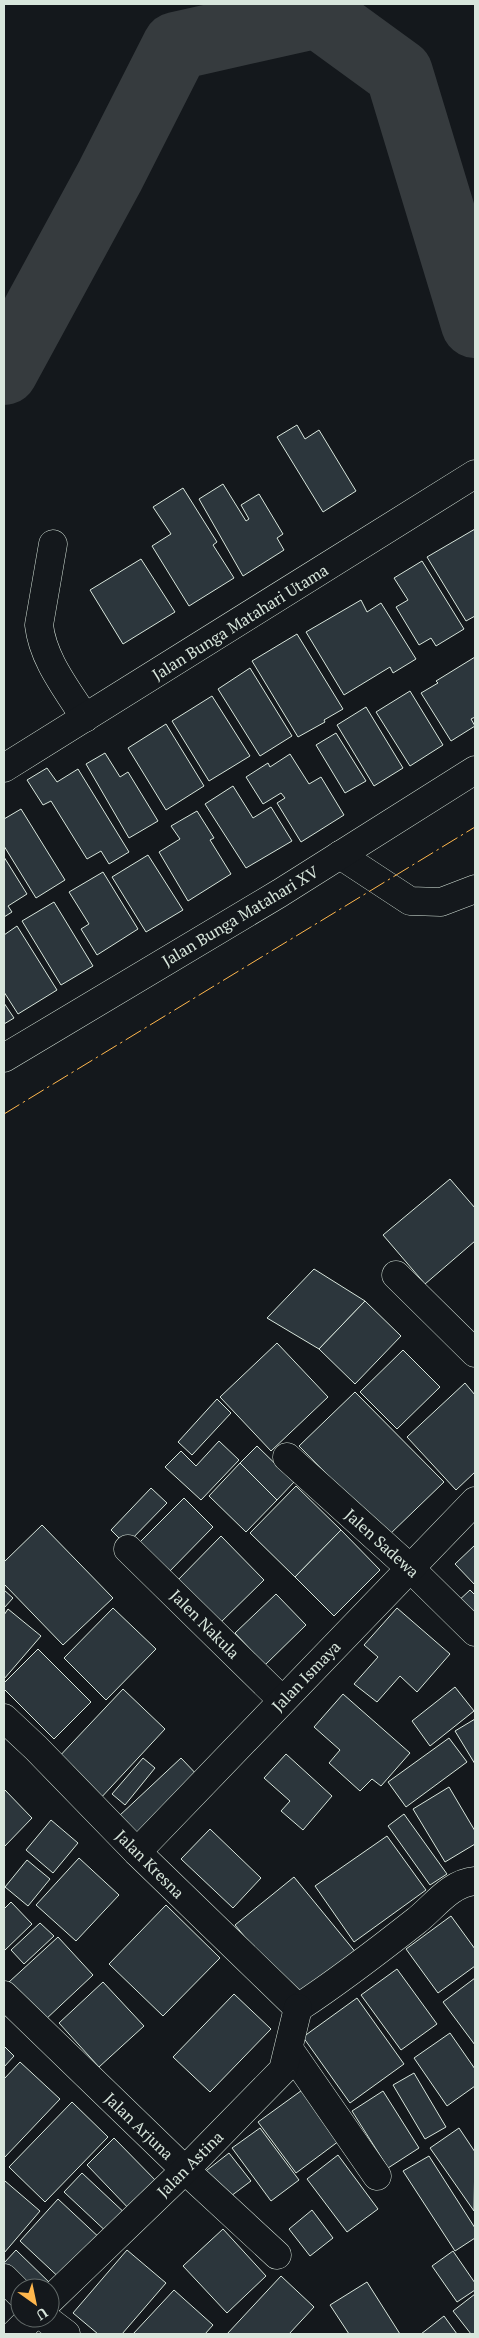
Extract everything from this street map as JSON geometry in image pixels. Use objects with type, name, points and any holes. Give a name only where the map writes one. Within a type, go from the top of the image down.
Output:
[{"type":"street","name":"Jalan Bunga Matahari Utama","points":[[4,768],[475,474]]},
{"type":"street","points":[[53,544],[39,625],[40,637],[46,655],[85,718]]},
{"type":"street","name":"Jalan Bunga Matahari XV","points":[[4,1058],[340,855],[475,770]]},
{"type":"street","points":[[340,855],[410,901],[441,902],[475,889]]},
{"type":"street","points":[[396,1275],[475,1353]]},
{"type":"street","name":"Jalen Sadewa","points":[[287,1457],[411,1569],[475,1632]]},
{"type":"street","name":"Jalan Ismaya","points":[[137,1852],[475,1501]]},
{"type":"street","name":"Jalen Nakula","points":[[128,1548],[282,1700]]},
{"type":"street","name":"Jalan Kresna","points":[[4,1718],[36,1748],[137,1852],[298,2008]]},
{"type":"street","points":[[298,2008],[417,1920],[450,1891],[467,1882],[475,1881]]},
{"type":"street","name":"Jalan Arjuna","points":[[4,1995],[185,2170],[277,2255]]},
{"type":"street","name":"Jalan Astina","points":[[60,2290],[185,2170],[283,2070],[298,2008]]},
{"type":"street","points":[[289,2049],[377,2176]]},
{"type":"building","points":[[297,425],[305,439],[319,430],[356,491],[323,512],[277,437]]},
{"type":"building","points":[[223,484],[246,521],[249,519],[241,505],[259,494],[283,534],[277,538],[284,550],[243,576],[199,499]]},
{"type":"building","points":[[183,488],[217,542],[213,545],[234,578],[189,606],[152,546],[171,534],[153,507]]},
{"type":"building","points":[[475,529],[475,616],[466,621],[427,557]]},
{"type":"building","points":[[141,559],[175,612],[123,644],[90,590]]},
{"type":"building","points":[[422,561],[464,629],[436,646],[431,638],[419,645],[396,607],[408,600],[394,578]]},
{"type":"building","points":[[361,600],[367,612],[381,603],[416,659],[393,673],[390,667],[344,695],[306,632]]},
{"type":"building","points":[[297,634],[343,709],[324,720],[325,722],[298,737],[252,661]]},
{"type":"building","points":[[475,657],[475,717],[471,719],[475,726],[451,741],[421,693],[438,683],[436,681]]},
{"type":"building","points":[[250,668],[292,736],[260,756],[218,689]]},
{"type":"building","points":[[410,691],[443,745],[410,766],[376,712]]},
{"type":"building","points":[[212,696],[250,756],[209,781],[172,721]]},
{"type":"building","points":[[366,707],[403,768],[374,786],[337,725]]},
{"type":"building","points":[[166,724],[204,786],[166,810],[128,748]]},
{"type":"building","points":[[336,733],[366,781],[345,793],[316,745]]},
{"type":"building","points":[[105,753],[120,777],[128,772],[158,821],[129,838],[86,764]]},
{"type":"building","points":[[290,754],[309,784],[321,777],[344,815],[301,842],[277,803],[285,798],[281,793],[263,804],[246,777],[268,763],[270,767]]},
{"type":"building","points":[[47,768],[57,782],[78,769],[129,852],[109,864],[101,851],[87,859],[51,801],[43,805],[27,780]]},
{"type":"building","points":[[233,786],[253,818],[271,807],[292,841],[246,868],[205,804]]},
{"type":"building","points":[[21,809],[65,880],[36,898],[4,846],[4,819]]},
{"type":"building","points":[[197,811],[214,838],[210,840],[231,874],[188,901],[159,852],[180,839],[171,826]]},
{"type":"building","points":[[148,855],[183,910],[146,932],[112,877]]},
{"type":"building","points":[[4,857],[27,894],[8,906],[12,912],[4,917]]},
{"type":"building","points":[[103,872],[138,929],[97,955],[81,929],[89,924],[69,892]]},
{"type":"building","points":[[54,902],[93,966],[61,985],[22,921]]},
{"type":"building","points":[[17,926],[57,990],[18,1014],[4,992],[4,935]]},
{"type":"building","points":[[4,1003],[14,1018],[4,1024]]},
{"type":"building","points":[[450,1179],[475,1208],[475,1241],[425,1284],[383,1235]]},
{"type":"building","points":[[314,1269],[365,1301],[319,1349],[267,1318]]},
{"type":"building","points":[[365,1301],[401,1336],[355,1384],[319,1349]]},
{"type":"building","points":[[277,1343],[328,1397],[271,1451],[220,1397]]},
{"type":"building","points":[[403,1350],[440,1387],[397,1429],[360,1392]]},
{"type":"building","points":[[465,1383],[475,1395],[475,1472],[456,1490],[407,1437]]},
{"type":"building","points":[[355,1392],[444,1482],[388,1536],[299,1446]]},
{"type":"building","points":[[217,1399],[231,1413],[192,1455],[178,1442]]},
{"type":"building","points":[[219,1441],[239,1460],[201,1500],[165,1467],[181,1451],[196,1466]]},
{"type":"building","points":[[257,1446],[294,1482],[277,1500],[240,1463]]},
{"type":"building","points":[[240,1463],[277,1500],[246,1532],[209,1496]]},
{"type":"building","points":[[296,1486],[341,1530],[295,1577],[250,1533]]},
{"type":"building","points":[[151,1488],[167,1503],[126,1545],[111,1530]]},
{"type":"building","points":[[184,1498],[213,1527],[165,1576],[135,1547]]},
{"type":"building","points":[[42,1525],[113,1598],[63,1645],[4,1584],[4,1562]]},
{"type":"building","points":[[341,1530],[380,1570],[334,1616],[295,1577]]},
{"type":"building","points":[[221,1536],[264,1580],[218,1625],[176,1582]]},
{"type":"building","points":[[475,1545],[475,1585],[455,1564]]},
{"type":"building","points":[[4,1590],[13,1598],[4,1608]]},
{"type":"building","points":[[470,1590],[475,1595],[475,1622],[455,1604]]},
{"type":"building","points":[[276,1594],[306,1625],[265,1665],[235,1633]]},
{"type":"building","points":[[113,1608],[156,1649],[106,1700],[64,1658]]},
{"type":"building","points":[[397,1608],[450,1654],[417,1692],[400,1676],[377,1702],[354,1684],[378,1657],[364,1645]]},
{"type":"building","points":[[8,1609],[41,1636],[4,1679],[4,1615]]},
{"type":"building","points":[[38,1649],[91,1702],[54,1739],[4,1689],[4,1683]]},
{"type":"building","points":[[455,1687],[474,1711],[430,1746],[412,1721]]},
{"type":"building","points":[[123,1689],[165,1729],[98,1801],[55,1761]]},
{"type":"building","points":[[343,1694],[410,1753],[381,1786],[372,1779],[360,1791],[329,1763],[340,1750],[314,1727]]},
{"type":"building","points":[[475,1719],[475,1764],[455,1731]]},
{"type":"building","points":[[449,1738],[467,1762],[406,1807],[388,1782]]},
{"type":"building","points":[[286,1754],[332,1796],[303,1830],[281,1811],[290,1801],[264,1778]]},
{"type":"building","points":[[143,1758],[155,1768],[125,1805],[112,1794]]},
{"type":"building","points":[[181,1758],[201,1779],[139,1837],[119,1816]]},
{"type":"building","points":[[449,1787],[475,1831],[475,1844],[445,1862],[413,1809]]},
{"type":"building","points":[[4,1789],[32,1818],[4,1847]]},
{"type":"building","points":[[404,1814],[447,1874],[430,1885],[388,1826]]},
{"type":"building","points":[[51,1820],[78,1843],[53,1873],[26,1850]]},
{"type":"building","points":[[210,1829],[261,1878],[233,1908],[181,1859]]},
{"type":"building","points":[[387,1836],[426,1890],[354,1942],[315,1886]]},
{"type":"building","points":[[79,1858],[119,1895],[76,1941],[36,1905]]},
{"type":"building","points":[[27,1860],[50,1879],[28,1906],[5,1887]]},
{"type":"building","points":[[294,1877],[357,1954],[298,2002],[235,1925]]},
{"type":"building","points":[[11,1902],[32,1924],[4,1951],[4,1909]]},
{"type":"building","points":[[166,1905],[220,1958],[163,2016],[109,1964]]},
{"type":"building","points":[[451,1916],[475,1949],[475,1966],[438,1993],[406,1949]]},
{"type":"building","points":[[40,1923],[54,1936],[24,1964],[11,1950]]},
{"type":"building","points":[[58,1937],[93,1975],[45,2020],[9,1982]]},
{"type":"building","points":[[397,1969],[437,2024],[401,2050],[361,1995]]},
{"type":"building","points":[[475,1978],[475,2045],[443,2002]]},
{"type":"building","points":[[103,1982],[144,2026],[99,2067],[59,2023]]},
{"type":"building","points":[[234,1994],[271,2029],[210,2092],[173,2057]]},
{"type":"building","points":[[357,1998],[404,2064],[350,2103],[303,2037]]},
{"type":"building","points":[[450,2033],[475,2069],[475,2086],[447,2106],[414,2058]]},
{"type":"building","points":[[4,2046],[14,2056],[4,2067]]},
{"type":"building","points":[[20,2062],[60,2099],[4,2158],[4,2079]]},
{"type":"building","points":[[414,2073],[446,2127],[425,2139],[393,2085]]},
{"type":"building","points":[[305,2088],[343,2138],[296,2173],[258,2122]]},
{"type":"building","points":[[383,2091],[419,2148],[388,2168],[352,2111]]},
{"type":"building","points":[[72,2102],[108,2137],[45,2202],[9,2167]]},
{"type":"building","points":[[260,2128],[299,2180],[271,2201],[232,2148]]},
{"type":"building","points":[[459,2128],[475,2152],[474,2211],[430,2148]]},
{"type":"building","points":[[114,2138],[161,2186],[133,2213],[87,2165]]},
{"type":"building","points":[[229,2153],[251,2181],[223,2202],[202,2174]]},
{"type":"building","points":[[338,2155],[378,2209],[347,2232],[307,2179]]},
{"type":"building","points":[[429,2156],[475,2228],[475,2238],[455,2251],[403,2171]]},
{"type":"building","points":[[82,2173],[129,2217],[111,2236],[64,2192]]},
{"type":"building","points":[[4,2182],[40,2211],[4,2253]]},
{"type":"building","points":[[58,2199],[103,2241],[65,2283],[20,2241]]},
{"type":"building","points":[[312,2210],[333,2238],[310,2256],[289,2229]]},
{"type":"building","points":[[223,2229],[266,2276],[227,2313],[183,2266]]},
{"type":"building","points":[[16,2250],[45,2278],[17,2278],[4,2266],[4,2263]]},
{"type":"building","points":[[127,2250],[166,2283],[122,2334],[98,2334],[73,2313]]},
{"type":"building","points":[[453,2251],[475,2283],[475,2290],[457,2302],[432,2266]]},
{"type":"building","points":[[281,2276],[314,2307],[289,2334],[227,2334]]},
{"type":"building","points":[[367,2282],[400,2334],[349,2334],[330,2305]]},
{"type":"building","points":[[174,2290],[213,2325],[205,2334],[133,2334]]},
{"type":"building","points":[[475,2294],[475,2334],[471,2334],[453,2311]]},
{"type":"building","points":[[444,2316],[457,2334],[421,2334]]},
{"type":"waterway","points":[[4,371],[110,176],[176,46],[318,14],[399,73],[475,324]]},
{"type":"power","points":[[4,1114],[475,827]]}]
